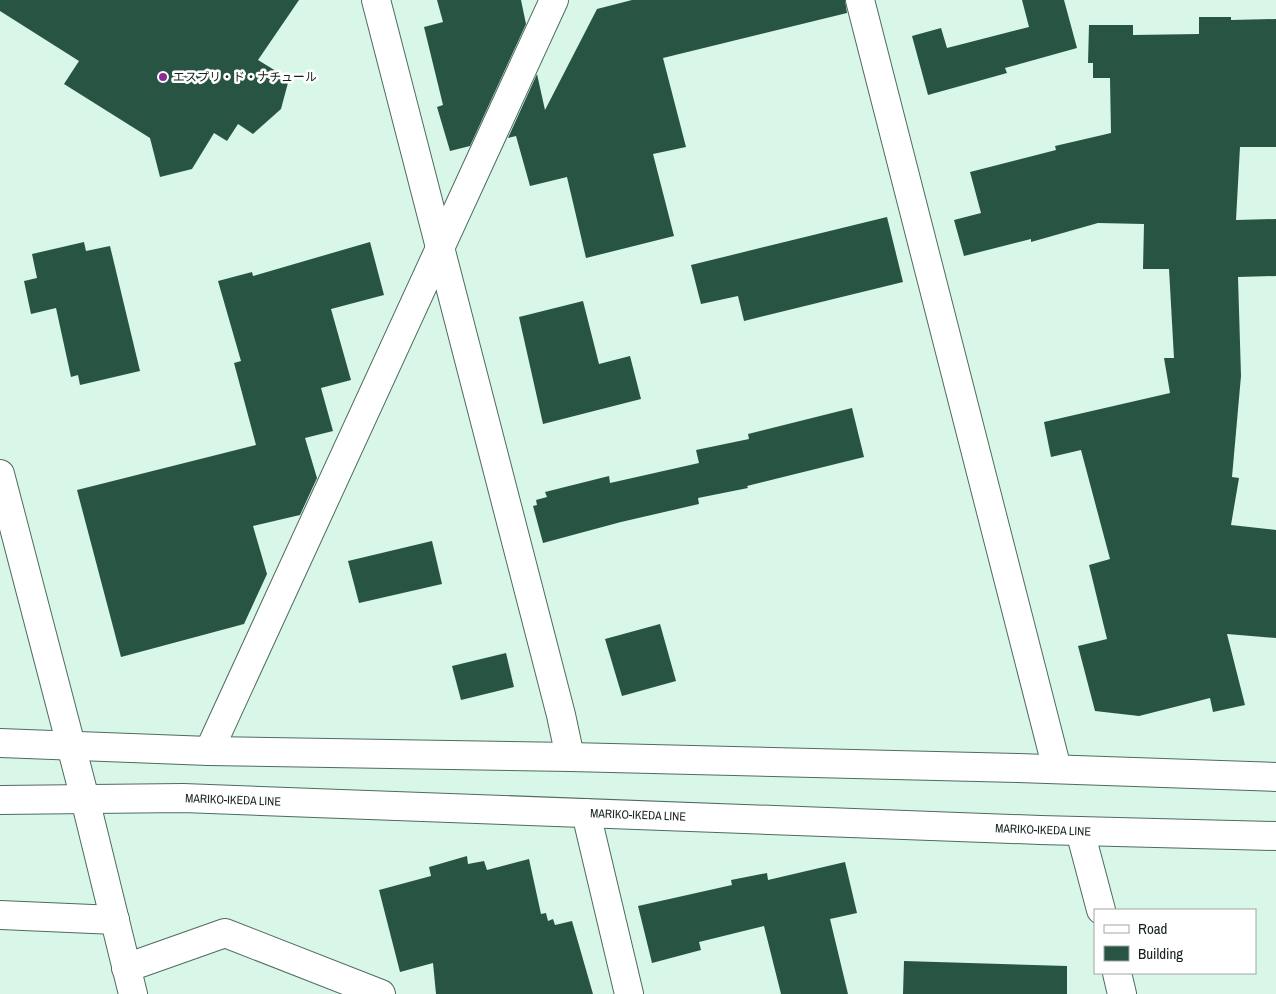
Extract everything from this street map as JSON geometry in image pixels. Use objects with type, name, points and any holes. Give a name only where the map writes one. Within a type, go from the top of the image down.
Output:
[{"type":"street","points":[[376,0],[562,714],[570,757]]},
{"type":"street","points":[[209,751],[554,0]]},
{"type":"street","points":[[860,0],[1057,770]]},
{"type":"street","points":[[0,474],[85,799],[133,994]]},
{"type":"street","points":[[0,743],[209,751],[570,757],[1276,777]]},
{"type":"street","name":"MARIKO-IKEDA LINE","points":[[0,800],[183,798],[1080,831],[1276,836]]},
{"type":"street","points":[[586,813],[629,994]]},
{"type":"street","points":[[1080,831],[1100,909]]},
{"type":"street","points":[[0,915],[115,920]]},
{"type":"street","points":[[126,968],[225,933],[381,994]]},
{"type":"street","points":[[1117,974],[1122,994]]},
{"type":"building","name":"エスプリ・ド・ナチュール","points":[[0,0],[299,0],[258,60],[289,79],[281,109],[253,134],[238,124],[227,141],[214,133],[192,169],[160,177],[150,138],[64,84],[79,61],[0,11]]},
{"type":"building","points":[[437,0],[521,0],[526,24],[470,146],[450,151],[437,107],[443,105],[424,27],[443,22]]},
{"type":"building","points":[[632,0],[845,0],[847,13],[663,58],[686,147],[653,154],[674,236],[586,258],[567,177],[530,186],[516,136],[508,138],[537,74],[545,110],[597,9]]},
{"type":"building","points":[[1022,0],[1064,0],[1077,48],[1005,68],[1007,73],[928,95],[912,36],[941,28],[947,48],[1029,27]]},
{"type":"building","points":[[1199,17],[1231,17],[1231,20],[1276,19],[1276,147],[1240,147],[1236,220],[1276,219],[1276,276],[1238,277],[1241,376],[1232,477],[1239,478],[1231,525],[1276,530],[1276,638],[1227,634],[1245,705],[1213,712],[1210,698],[1139,716],[1095,711],[1078,646],[1107,639],[1089,565],[1110,559],[1081,450],[1051,457],[1044,422],[1170,393],[1164,358],[1174,358],[1169,269],[1143,269],[1144,224],[1098,223],[1031,242],[1031,239],[964,256],[954,220],[981,213],[970,172],[1056,150],[1055,146],[1111,133],[1110,78],[1093,78],[1093,63],[1088,63],[1089,25],[1133,25],[1133,35],[1199,34]]},
{"type":"building","points":[[887,217],[903,282],[744,321],[738,296],[701,304],[691,265]]},
{"type":"building","points":[[84,242],[86,251],[110,246],[140,371],[80,385],[78,375],[71,377],[56,308],[31,314],[24,281],[37,278],[32,254]]},
{"type":"building","points":[[370,242],[384,295],[331,309],[351,380],[321,388],[333,431],[305,438],[317,478],[300,515],[253,526],[267,574],[244,624],[121,657],[77,490],[256,445],[234,363],[241,361],[218,281],[252,272],[253,276]]},
{"type":"building","points":[[583,301],[599,364],[630,356],[641,399],[543,424],[519,317]]},
{"type":"building","points":[[852,408],[864,457],[747,486],[748,488],[698,498],[699,504],[543,543],[533,506],[537,505],[536,500],[547,497],[545,492],[609,476],[610,483],[699,463],[696,450],[749,439],[748,434]]},
{"type":"building","points":[[432,541],[442,584],[359,603],[348,561]]},
{"type":"building","points":[[660,624],[676,681],[622,696],[605,639]]},
{"type":"building","points":[[506,653],[514,687],[461,700],[452,666]]},
{"type":"building","points":[[467,856],[468,864],[484,861],[487,870],[529,859],[541,914],[546,913],[548,921],[553,919],[555,925],[572,921],[593,994],[436,994],[433,963],[400,972],[379,890],[431,876],[429,867]]},
{"type":"building","points":[[845,862],[857,913],[830,919],[848,994],[781,994],[764,926],[699,942],[701,950],[652,963],[638,906],[732,885],[731,880],[767,873],[768,880]]},
{"type":"building","points":[[904,961],[1067,966],[1067,994],[903,994]]},
{"type":"place","name":"エスプリ・ド・ナチュール","points":[[163,77]]}]
